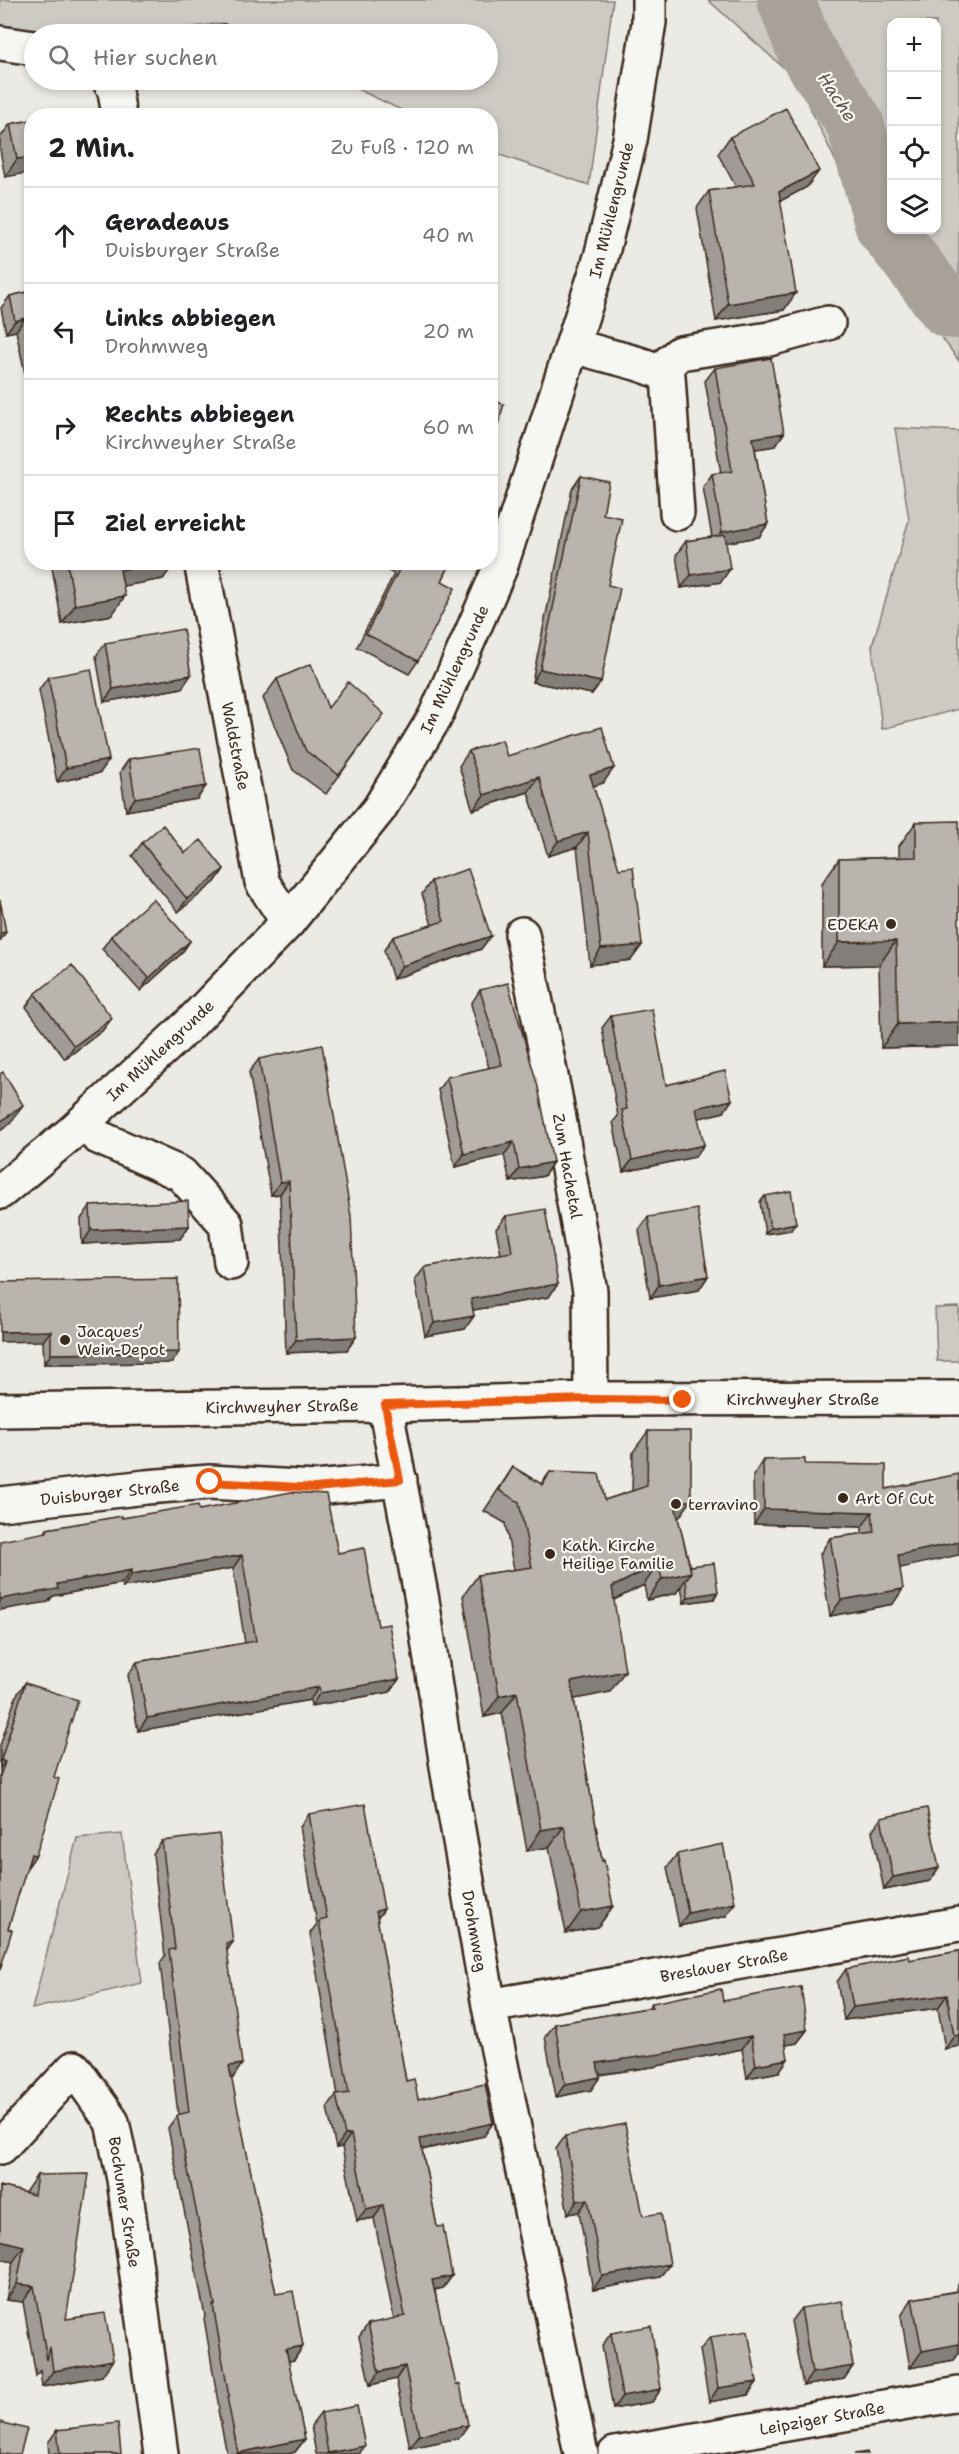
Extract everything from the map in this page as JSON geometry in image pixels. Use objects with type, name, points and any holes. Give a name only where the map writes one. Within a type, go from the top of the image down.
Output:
[{"type":"street","name":"Im Mühlengrunde","points":[[0,1192],[82,1123],[188,1026],[288,922],[380,809],[435,717],[500,568],[601,257],[621,181],[649,22],[649,0]]},
{"type":"street","points":[[0,43],[24,47]]},
{"type":"street","points":[[659,371],[680,353],[769,339],[828,323]]},
{"type":"street","points":[[573,345],[598,354],[649,365],[668,376],[677,513]]},
{"type":"street","name":"Waldstraße","points":[[203,570],[262,882],[288,922]]},
{"type":"street","name":"Zum Hachetal","points":[[522,934],[554,1091],[590,1291],[591,1399]]},
{"type":"street","points":[[82,1123],[98,1137],[181,1174],[226,1224],[231,1263]]},
{"type":"street","name":"Kirchweyher Straße","points":[[0,1410],[385,1405],[591,1399],[959,1398]]},
{"type":"street","name":"Drohmweg","points":[[385,1405],[422,1600],[448,1773],[489,2006],[581,2454]]},
{"type":"street","name":"Duisburger Straße","points":[[0,1504],[210,1482],[315,1488],[400,1480]]},
{"type":"street","name":"Breslauer Straße","points":[[489,2006],[959,1924]]},
{"type":"street","name":"Bochumer Straße","points":[[1,2147],[74,2068],[112,2122],[124,2179],[161,2454]]},
{"type":"street","name":"Leipziger Straße","points":[[615,2454],[959,2394]]},
{"type":"shaded area","points":[[0,0],[613,0],[589,185],[498,154],[498,108],[397,108],[359,90],[498,90],[498,24],[24,24],[24,33],[0,31]]},
{"type":"shaded area","points":[[708,0],[959,0],[959,361],[881,255],[796,79]]},
{"type":"shaded area","points":[[895,428],[959,431],[959,709],[882,729],[872,646],[909,520]]},
{"type":"shaded area","points":[[959,1307],[959,1361],[937,1361],[935,1308]]},
{"type":"shaded area","points":[[122,1834],[142,1983],[32,2009],[77,1838]]},
{"type":"building","points":[[786,108],[819,171],[779,192],[796,293],[728,304],[709,191],[755,184],[730,137]]},
{"type":"building","points":[[24,121],[24,158],[17,159],[10,124]]},
{"type":"building","points":[[24,293],[24,318],[15,321],[10,296]]},
{"type":"building","points":[[771,358],[784,433],[753,438],[768,524],[722,532],[712,474],[732,471],[715,368]]},
{"type":"building","points":[[498,402],[504,404],[498,424]]},
{"type":"building","points":[[581,476],[609,482],[603,514],[622,518],[608,585],[620,588],[601,682],[540,669]]},
{"type":"building","points":[[725,535],[730,569],[691,575],[686,541]]},
{"type":"building","points":[[68,570],[120,570],[125,596],[75,605]]},
{"type":"building","points":[[399,570],[447,570],[442,581],[455,588],[418,661],[366,634]]},
{"type":"building","points":[[183,629],[191,675],[113,689],[105,643]]},
{"type":"building","points":[[311,664],[328,708],[348,682],[384,714],[339,775],[306,751],[277,679]]},
{"type":"building","points":[[91,669],[109,760],[66,768],[48,677]]},
{"type":"building","points":[[602,727],[614,768],[590,775],[619,869],[633,867],[642,945],[601,949],[588,832],[558,841],[539,777],[484,795],[469,751],[502,740],[507,756]]},
{"type":"building","points":[[200,748],[206,786],[135,798],[129,759]]},
{"type":"building","name":"EDEKA","points":[[959,821],[959,1022],[898,1024],[896,941],[839,942],[839,859],[916,857],[916,822]]},
{"type":"building","points":[[163,825],[185,853],[201,840],[224,869],[187,899],[142,843]]},
{"type":"building","points":[[468,869],[491,936],[402,966],[393,937],[444,921],[431,881]]},
{"type":"building","points":[[153,899],[190,941],[149,978],[111,936]]},
{"type":"building","points":[[0,900],[6,932],[0,933]]},
{"type":"building","points":[[72,965],[112,1018],[74,1046],[35,994]]},
{"type":"building","points":[[508,983],[538,1087],[553,1162],[519,1169],[514,1142],[464,1154],[447,1077],[502,1065],[480,990]]},
{"type":"building","points":[[652,1009],[666,1085],[725,1071],[732,1100],[696,1108],[704,1145],[632,1160],[622,1110],[627,1109],[611,1016]]},
{"type":"building","points":[[322,1045],[351,1216],[356,1337],[296,1340],[289,1181],[280,1182],[259,1059]]},
{"type":"building","points":[[3,1072],[23,1105],[0,1122],[0,1074]]},
{"type":"building","points":[[791,1191],[796,1223],[770,1228],[765,1196]]},
{"type":"building","points":[[188,1201],[189,1226],[91,1230],[90,1206]]},
{"type":"building","points":[[545,1209],[558,1284],[471,1299],[474,1316],[434,1323],[425,1267],[512,1252],[506,1216]]},
{"type":"building","points":[[697,1209],[708,1276],[659,1285],[648,1217]]},
{"type":"building","points":[[178,1279],[179,1352],[51,1354],[51,1331],[0,1332],[0,1282]]},
{"type":"building","points":[[648,1431],[691,1431],[691,1501],[674,1501],[691,1572],[662,1579],[658,1564],[612,1587],[625,1671],[571,1682],[602,1861],[604,1860],[613,1906],[581,1912],[564,1826],[541,1830],[517,1692],[499,1696],[478,1575],[532,1567],[519,1502],[499,1490],[513,1467],[543,1485],[550,1472],[599,1474],[605,1500],[647,1486]]},
{"type":"building","points":[[805,1459],[805,1464],[886,1465],[886,1489],[959,1474],[959,1542],[898,1555],[903,1589],[841,1600],[830,1538],[874,1532],[872,1512],[764,1509],[763,1460]]},
{"type":"building","points":[[291,1492],[326,1494],[338,1553],[364,1548],[378,1626],[389,1624],[399,1679],[320,1693],[319,1687],[147,1718],[137,1662],[256,1641],[242,1555],[132,1574],[132,1570],[57,1584],[58,1589],[0,1599],[0,1541],[47,1532],[47,1529],[122,1516],[122,1518],[198,1505],[199,1510]]},
{"type":"building","points":[[714,1563],[718,1592],[688,1597],[686,1580],[691,1572],[690,1566]]},
{"type":"building","points":[[25,1683],[78,1700],[54,1777],[59,1779],[36,1855],[31,1854],[8,1929],[12,1930],[0,1970],[0,1776],[5,1762],[1,1760]]},
{"type":"building","points":[[365,1804],[384,1909],[376,1911],[406,2081],[414,2079],[418,2099],[485,2084],[493,2123],[420,2139],[437,2227],[443,2226],[452,2276],[432,2280],[456,2385],[460,2384],[468,2425],[419,2435],[405,2366],[379,2372],[368,2324],[405,2316],[383,2205],[366,2209],[351,2134],[345,2135],[336,2095],[349,2093],[319,1921],[327,1919],[309,1814]]},
{"type":"building","points":[[927,1808],[939,1868],[893,1877],[881,1818]]},
{"type":"building","points":[[219,1834],[233,1942],[226,1943],[242,2064],[229,2066],[276,2294],[293,2291],[303,2346],[286,2349],[305,2439],[238,2453],[227,2397],[229,2397],[213,2305],[215,2305],[177,2115],[189,2112],[169,1950],[175,1949],[162,1841]]},
{"type":"building","points":[[723,1844],[735,1903],[688,1913],[677,1854]]},
{"type":"building","points":[[959,1951],[959,2035],[954,2036],[947,1995],[853,2007],[846,1969],[909,1956],[910,1960]]},
{"type":"building","points":[[801,1987],[807,2030],[784,2034],[788,2059],[756,2065],[751,2036],[661,2054],[597,2063],[600,2077],[565,2084],[555,2024],[652,2007],[652,2003],[721,1989],[723,2001]]},
{"type":"building","points":[[625,2124],[643,2216],[661,2213],[670,2264],[602,2276],[588,2199],[577,2201],[565,2136]]},
{"type":"building","points":[[89,2174],[66,2319],[105,2313],[113,2360],[53,2371],[50,2347],[47,2360],[34,2286],[17,2284],[24,2246],[0,2240],[0,2186],[34,2195],[37,2175]]},
{"type":"building","points":[[959,2291],[959,2344],[922,2351],[912,2299]]},
{"type":"building","points":[[842,2301],[853,2366],[812,2373],[801,2308]]},
{"type":"building","points":[[651,2326],[661,2389],[622,2396],[611,2333]]},
{"type":"building","points":[[748,2331],[757,2382],[718,2388],[710,2337]]},
{"type":"building","points":[[357,2406],[365,2446],[328,2453],[321,2413]]},
{"type":"building","points":[[0,2422],[27,2429],[20,2454],[0,2454]]},
{"type":"building","points":[[118,2423],[121,2454],[60,2454],[57,2430]]},
{"type":"waterway","name":"Hache","points":[[786,0],[805,49],[855,123],[884,226],[948,309],[959,310]]},
{"type":"place","name":"EDEKA","points":[[891,924]]},
{"type":"place","name":"Jacques’ Wein-Depot","points":[[65,1340]]},
{"type":"place","name":"Art Of Cut","points":[[843,1498]]},
{"type":"place","name":"terravino","points":[[676,1504]]},
{"type":"place","name":"Kath. Kirche Heilige Familie","points":[[550,1554]]},
{"type":"route","points":[[210,1482],[315,1488],[400,1480],[385,1405],[591,1399],[683,1400]]}]
